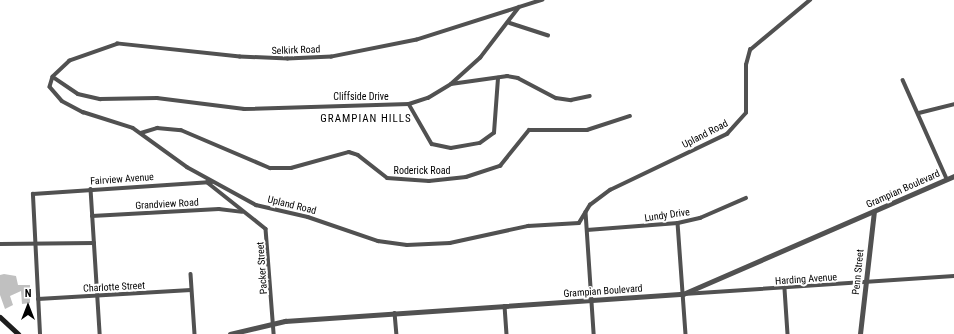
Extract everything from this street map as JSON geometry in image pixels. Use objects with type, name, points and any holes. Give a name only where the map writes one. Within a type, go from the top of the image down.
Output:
[{"type":"main road","points":[[0,317],[18,334]]},
{"type":"street","name":"Selkirk Road","points":[[53,77],[70,60],[118,44],[240,57],[288,59],[332,57],[417,40],[543,0]]},
{"type":"street","name":"Upland Road","points":[[53,77],[51,90],[62,101],[141,134],[214,182],[268,209],[308,216],[367,238],[407,245],[450,244],[528,226],[579,223],[586,211],[610,190],[717,139],[737,125],[748,107],[746,68],[750,50],[810,0]]},
{"type":"street","points":[[451,84],[480,58],[510,23],[519,7]]},
{"type":"street","points":[[510,23],[548,35]]},
{"type":"street","name":"Cliffside Drive","points":[[53,77],[78,94],[100,99],[158,98],[244,109],[409,104],[428,98],[451,84]]},
{"type":"street","points":[[451,84],[498,78],[518,78],[556,98],[571,100],[590,96]]},
{"type":"street","points":[[409,104],[432,144],[451,148],[476,144],[488,139],[496,129],[498,78]]},
{"type":"street","points":[[903,80],[919,113],[947,179]]},
{"type":"street","points":[[919,113],[954,104]]},
{"type":"street","name":"Roderick Road","points":[[141,134],[157,128],[182,130],[270,168],[291,168],[349,152],[358,154],[387,178],[429,181],[466,177],[500,166],[529,130],[587,130],[630,116]]},
{"type":"street","name":"Grampian Boulevard","points":[[230,334],[273,322],[683,294],[954,176]]},
{"type":"street","name":"Packer Street","points":[[207,182],[266,229],[274,334]]},
{"type":"street","name":"Fairview Avenue","points":[[34,244],[33,194],[214,182]]},
{"type":"street","points":[[91,189],[100,334]]},
{"type":"street","name":"Lundy Drive","points":[[587,230],[678,223],[700,218],[746,198]]},
{"type":"street","name":"Grandview Road","points":[[92,216],[219,209],[243,212]]},
{"type":"street","points":[[586,211],[594,334]]},
{"type":"street","name":"Penn Street","points":[[860,334],[874,212]]},
{"type":"street","points":[[678,223],[686,334]]},
{"type":"street","points":[[0,244],[94,243]]},
{"type":"street","points":[[34,244],[40,334]]},
{"type":"street","points":[[191,274],[195,334]]},
{"type":"street","name":"Harding Avenue","points":[[683,294],[785,289],[954,276]]},
{"type":"street","points":[[785,289],[788,334]]},
{"type":"street","name":"Charlotte Street","points":[[38,299],[192,290]]},
{"type":"street","points":[[504,306],[507,334]]},
{"type":"street","points":[[395,313],[397,334]]},
{"type":"building","points":[[4,274],[16,276],[18,285],[30,285],[30,303],[22,304],[21,291],[10,296],[13,305],[5,309],[0,295],[0,275]]},
{"type":"district","name":"GRAMPIAN HILLS","points":[[366,119]]}]
